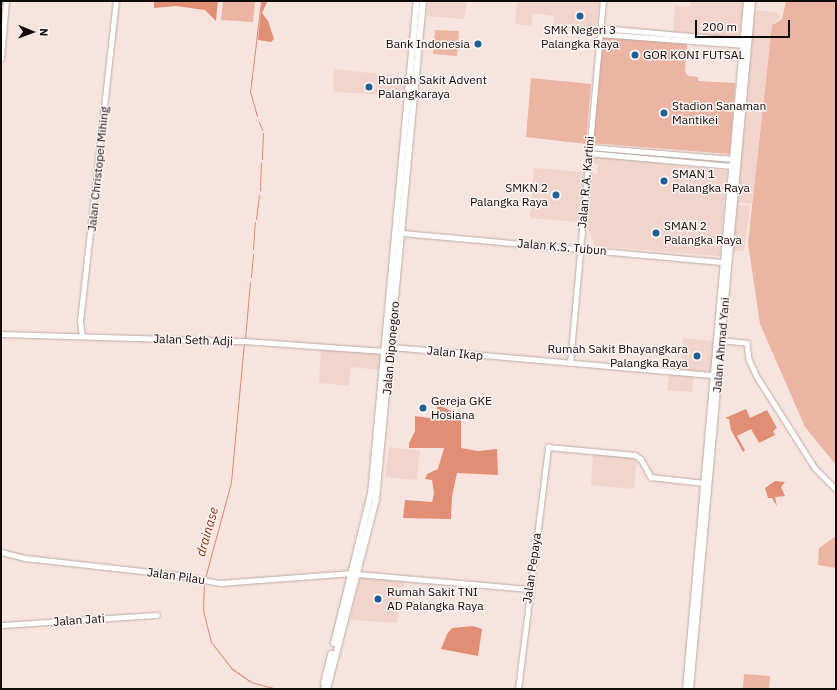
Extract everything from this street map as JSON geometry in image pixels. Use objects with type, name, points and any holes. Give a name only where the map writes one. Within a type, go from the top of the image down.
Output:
[{"type":"main road","name":"Jalan Diponegoro","points":[[413,75],[417,1]]},
{"type":"main road","name":"Jalan Diponegoro","points":[[354,573],[371,494],[384,351],[402,194],[413,75],[423,1]]},
{"type":"main road","name":"Jalan Ahmad Yani","points":[[690,689],[712,375],[723,287],[722,262],[728,226],[731,166],[749,2]]},
{"type":"main road","name":"Jalan Ahmad Yani","points":[[686,689],[698,579],[720,340],[723,287],[744,43]]},
{"type":"main road","name":"Jalan Diponegoro","points":[[324,689],[354,573],[374,506],[386,407],[390,347],[402,233],[402,194]]},
{"type":"main road","points":[[379,406],[386,407]]},
{"type":"main road","points":[[377,422],[384,422]]},
{"type":"street","points":[[1,59],[6,1]]},
{"type":"street","name":"Jalan Christopel Mihing","points":[[82,336],[80,321],[116,1]]},
{"type":"street","name":"Jalan R.A. Kartini","points":[[570,363],[581,248],[588,146],[603,1]]},
{"type":"street","points":[[600,28],[638,34],[744,43]]},
{"type":"street","points":[[600,34],[638,34]]},
{"type":"street","points":[[588,146],[732,159]]},
{"type":"street","points":[[588,153],[731,166]]},
{"type":"street","points":[[710,157],[710,165]]},
{"type":"street","name":"Jalan K.S. Tubun","points":[[402,233],[581,248],[722,262]]},
{"type":"street","name":"Jalan Seth Adji","points":[[1,334],[243,341],[384,351]]},
{"type":"street","points":[[720,340],[747,344],[749,359],[756,375],[815,468],[836,489]]},
{"type":"street","name":"Jalan Ikap","points":[[390,347],[712,375]]},
{"type":"street","name":"Jalan Pepaya","points":[[518,689],[529,589],[548,447],[635,455],[641,459],[651,477],[704,483]]},
{"type":"street","name":"Jalan Pilau","points":[[1,552],[25,558],[171,574],[206,581],[236,582],[323,573],[354,573],[529,589]]},
{"type":"street","name":"Jalan Jati","points":[[1,625],[157,615]]},
{"type":"shaded area","points":[[154,1],[218,1],[216,21],[205,10],[176,6],[154,8]]},
{"type":"shaded area","points":[[223,1],[255,1],[253,22],[221,20]]},
{"type":"shaded area","points":[[262,1],[280,1],[267,2],[262,13],[268,21],[274,39],[271,42],[258,40]]},
{"type":"shaded area","points":[[428,1],[467,1],[464,19],[427,16]]},
{"type":"shaded area","points":[[508,1],[599,1],[596,30],[554,28],[554,16],[533,13],[531,26],[515,24],[517,2]]},
{"type":"shaded area","points":[[691,1],[743,1],[740,37],[673,32],[675,5],[690,7]]},
{"type":"shaded area","points":[[786,1],[836,1],[836,465],[805,427],[760,324],[748,243],[772,25],[782,19]]},
{"type":"shaded area","points":[[754,10],[776,12],[782,16],[772,25],[752,204],[736,202]]},
{"type":"shaded area","points":[[435,30],[459,31],[457,56],[433,54]]},
{"type":"shaded area","name":"Stadion Sanaman Mantikei","points":[[602,36],[687,43],[685,72],[688,76],[698,77],[698,81],[735,83],[730,154],[592,143]]},
{"type":"shaded area","name":"Rumah Sakit Advent Palangkaraya","points":[[334,69],[406,77],[404,96],[333,92]]},
{"type":"shaded area","points":[[531,78],[591,84],[586,144],[526,137]]},
{"type":"shaded area","points":[[593,156],[727,171],[720,256],[595,246],[585,221],[589,174],[597,174],[598,164],[592,164]]},
{"type":"shaded area","name":"SMKN 2 Palangka Raya","points":[[534,168],[584,172],[578,222],[530,218]]},
{"type":"shaded area","points":[[736,205],[750,206],[744,251],[733,251]]},
{"type":"shaded area","name":"Rumah Sakit Bhayangkara Palangka Raya","points":[[683,338],[714,341],[711,372],[694,371],[692,392],[667,390],[669,374],[681,375]]},
{"type":"shaded area","points":[[321,349],[381,352],[380,370],[351,367],[349,386],[319,383]]},
{"type":"shaded area","points":[[440,406],[461,415],[461,448],[478,451],[497,449],[498,475],[457,473],[452,496],[451,519],[403,518],[405,500],[432,502],[434,493],[432,480],[425,479],[427,474],[438,469],[444,448],[409,448],[409,443],[415,431],[415,416],[436,419],[437,407]]},
{"type":"shaded area","points":[[746,409],[750,418],[767,410],[777,428],[773,431],[775,435],[759,443],[751,429],[737,436],[745,450],[743,452],[731,430],[729,419],[725,418]]},
{"type":"shaded area","points":[[389,447],[420,451],[417,480],[385,477]]},
{"type":"shaded area","points":[[593,453],[637,456],[634,489],[591,485]]},
{"type":"shaded area","points":[[775,481],[785,482],[781,487],[785,496],[775,497],[777,506],[772,498],[768,498],[765,488]]},
{"type":"shaded area","points":[[836,536],[836,568],[818,565],[819,548]]},
{"type":"shaded area","name":"Rumah Sakit TNI AD Palangka Raya","points":[[360,576],[405,579],[397,623],[350,620]]},
{"type":"shaded area","points":[[473,626],[482,629],[478,656],[441,649],[447,634],[452,628]]},
{"type":"shaded area","points":[[744,674],[770,676],[769,689],[743,689]]},
{"type":"waterway","points":[[1,10],[2,1]]},
{"type":"waterway","points":[[257,116],[250,92],[261,1]]},
{"type":"waterway","points":[[259,122],[262,130]]},
{"type":"waterway","points":[[262,159],[263,133]]},
{"type":"waterway","points":[[260,190],[261,163]]},
{"type":"waterway","points":[[256,219],[259,195]]},
{"type":"waterway","points":[[253,249],[255,222]]},
{"type":"waterway","points":[[251,277],[253,254]]},
{"type":"waterway","points":[[245,339],[250,282]]},
{"type":"waterway","name":"drainase","points":[[205,578],[231,482],[244,343]]},
{"type":"waterway","name":"drainase","points":[[204,581],[203,610],[211,642],[231,668],[251,682],[277,689]]},
{"type":"place","name":"SMK Negeri 3 Palangka Raya","points":[[580,16]]},
{"type":"place","name":"Bank Indonesia","points":[[478,44]]},
{"type":"place","name":"GOR KONI FUTSAL","points":[[635,55]]},
{"type":"place","name":"Rumah Sakit Advent Palangkaraya","points":[[369,87]]},
{"type":"place","name":"Stadion Sanaman Mantikei","points":[[664,113]]},
{"type":"place","name":"SMAN 1 Palangka Raya","points":[[664,181]]},
{"type":"place","name":"SMKN 2 Palangka Raya","points":[[556,195]]},
{"type":"place","name":"SMAN 2 Palangka Raya","points":[[656,233]]},
{"type":"place","name":"Rumah Sakit Bhayangkara Palangka Raya","points":[[697,356]]},
{"type":"place","name":"Gereja GKE Hosiana","points":[[423,408]]},
{"type":"place","name":"Rumah Sakit TNI AD Palangka Raya","points":[[378,599]]}]
